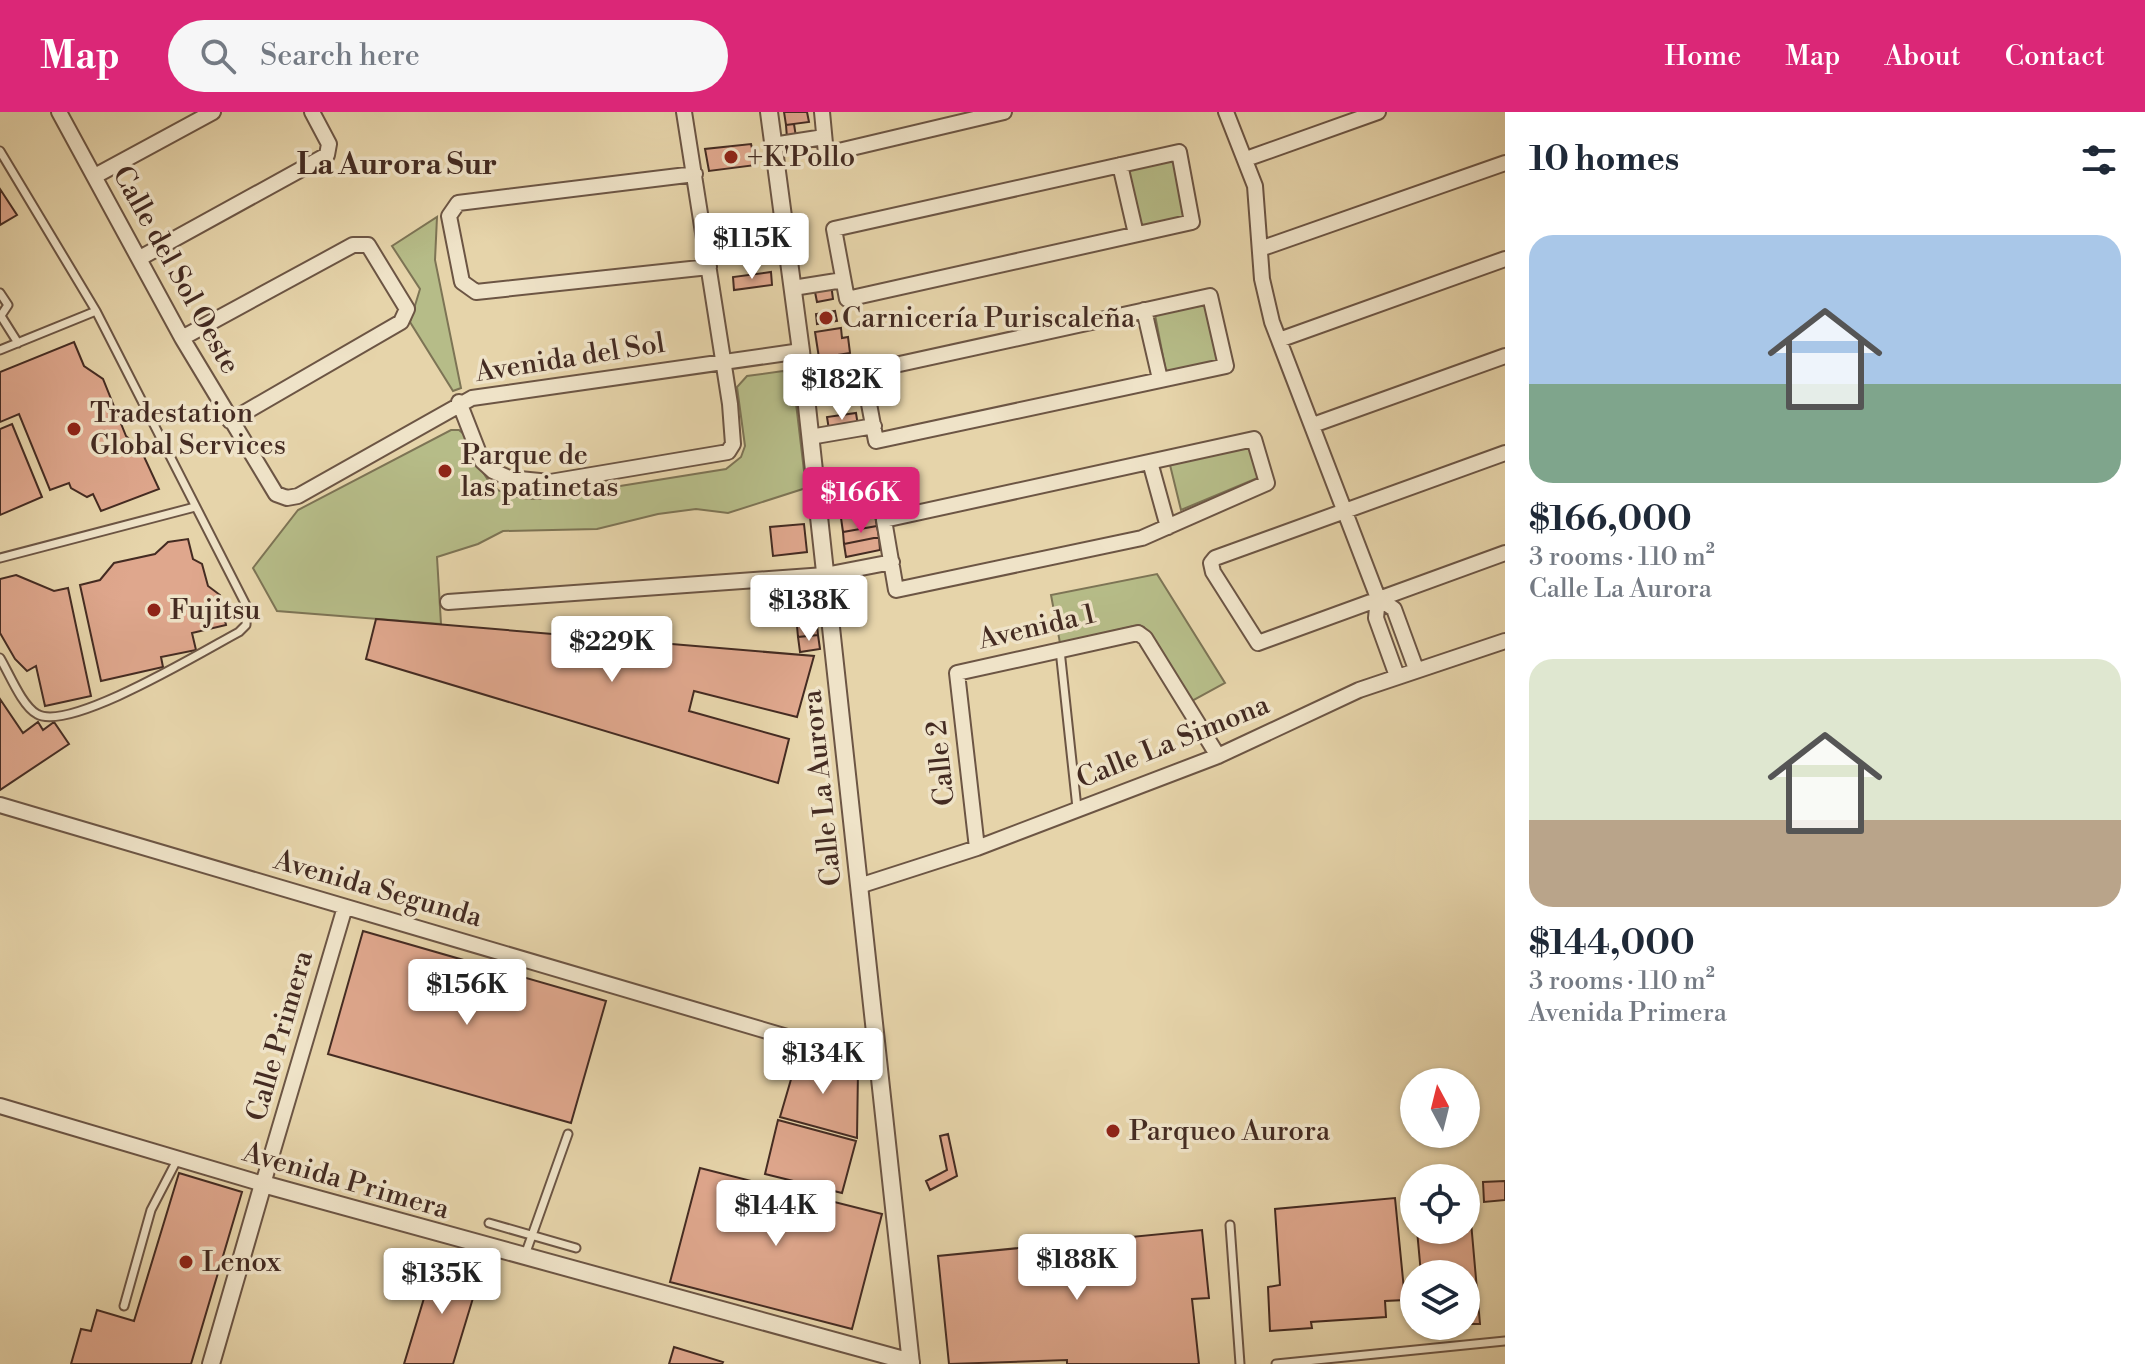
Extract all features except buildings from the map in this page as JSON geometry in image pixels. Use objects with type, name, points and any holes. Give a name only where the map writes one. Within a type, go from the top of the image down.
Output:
[{"type":"street","name":"Calle del Sol Oeste","points":[[59,112],[182,338],[276,494]]},
{"type":"street","points":[[95,176],[213,112]]},
{"type":"street","points":[[140,258],[327,155],[329,144],[312,112]]},
{"type":"street","points":[[459,402],[482,461],[493,471],[529,481],[580,478],[728,452],[733,444],[725,362],[684,112]]},
{"type":"street","name":"Calle La Aurora","points":[[769,112],[801,351],[911,1363]]},
{"type":"street","points":[[822,112],[826,154],[1004,112]]},
{"type":"street","points":[[1226,112],[1255,186],[1266,303],[1347,509],[1378,598],[1376,618],[1397,676]]},
{"type":"street","points":[[1246,159],[1378,112]]},
{"type":"street","points":[[773,145],[824,137]]},
{"type":"street","points":[[1179,152],[1192,222],[1136,234],[847,299],[834,229],[1179,152]]},
{"type":"street","points":[[1260,249],[1505,163]]},
{"type":"street","points":[[1120,165],[1136,234]]},
{"type":"street","points":[[695,174],[458,203],[449,216],[462,282],[476,292],[709,267]]},
{"type":"street","points":[[182,338],[353,245],[368,245],[392,279],[407,309],[401,322],[230,421]]},
{"type":"street","points":[[1279,340],[1505,259]]},
{"type":"street","points":[[793,288],[843,280]]},
{"type":"street","points":[[1210,296],[1226,366],[1160,379],[876,441],[863,372],[1210,296]]},
{"type":"street","points":[[1144,310],[1160,379]]},
{"type":"street","name":"Avenida del Sol","points":[[276,494],[287,498],[298,496],[459,402],[490,394],[801,351]]},
{"type":"street","points":[[1313,425],[1505,356]]},
{"type":"street","points":[[810,437],[874,426]]},
{"type":"street","points":[[1254,439],[1267,483],[1168,527],[1142,538],[896,590],[884,520],[1254,439]]},
{"type":"street","points":[[1505,453],[1215,558],[1213,572],[1258,643],[1505,553]]},
{"type":"street","points":[[1150,462],[1168,527]]},
{"type":"street","points":[[448,602],[825,575],[892,562]]},
{"type":"street","points":[[1378,598],[1394,609],[1416,669]]},
{"type":"street","name":"Avenida 1","points":[[957,673],[1129,632],[1145,638],[1218,756]]},
{"type":"street","name":"Calle La Simona","points":[[859,886],[977,848],[1218,756],[1397,676],[1505,641]]},
{"type":"street","name":"Calle 2","points":[[957,673],[977,848]]},
{"type":"street","name":"Avenida Segunda","points":[[0,805],[879,1064]]},
{"type":"street","name":"Calle Primera","points":[[211,1364],[345,907]]},
{"type":"street","name":"Avenida Primera","points":[[0,1106],[177,1160],[524,1258],[911,1363]]},
{"type":"lane","points":[[0,151],[96,311],[247,607],[246,625],[239,632],[102,705],[46,718],[34,713],[0,658]]},
{"type":"lane","points":[[0,293],[8,305],[1,316],[18,343]]},
{"type":"lane","points":[[0,350],[96,311]]},
{"type":"lane","points":[[0,558],[195,507]]},
{"type":"lane","points":[[1060,648],[1077,808]]},
{"type":"lane","points":[[524,1258],[568,1134]]},
{"type":"lane","points":[[124,1306],[151,1210],[177,1160]]},
{"type":"lane","points":[[489,1223],[576,1248]]},
{"type":"lane","points":[[1230,1225],[1240,1364]]},
{"type":"lane","points":[[1276,1364],[1505,1341]]},
{"type":"green space","points":[[1176,157],[1189,219],[1139,229],[1127,167]]},
{"type":"green space","points":[[437,217],[435,260],[461,388],[453,391],[410,322],[420,289],[392,246]]},
{"type":"green space","points":[[1209,304],[1220,361],[1166,372],[1155,315]]},
{"type":"green space","points":[[783,371],[793,378],[806,488],[728,513],[696,509],[658,514],[597,529],[503,531],[478,544],[437,557],[441,624],[277,611],[253,568],[298,510],[451,430],[459,430],[466,436],[490,483],[508,495],[521,498],[539,499],[726,469],[741,457],[745,446],[737,387],[747,376]]},
{"type":"green space","points":[[1250,445],[1260,477],[1181,510],[1170,465]]},
{"type":"green space","points":[[1157,574],[1225,683],[1192,701],[1144,627],[1139,625],[1060,643],[1051,595]]},
{"type":"place","name":"+K'Pollo","points":[[731,157]]},
{"type":"place","name":"Carnicería Puriscaleña","points":[[826,318]]},
{"type":"place","name":"Tradestation Global Services","points":[[74,429]]},
{"type":"place","name":"Parque de las patinetas","points":[[445,471]]},
{"type":"place","name":"Fujitsu","points":[[154,610]]},
{"type":"place","name":"Parqueo Aurora","points":[[1113,1131]]},
{"type":"place","name":"Lenox","points":[[186,1262]]},
{"type":"district","name":"La Aurora Sur","points":[[397,165]]}]
